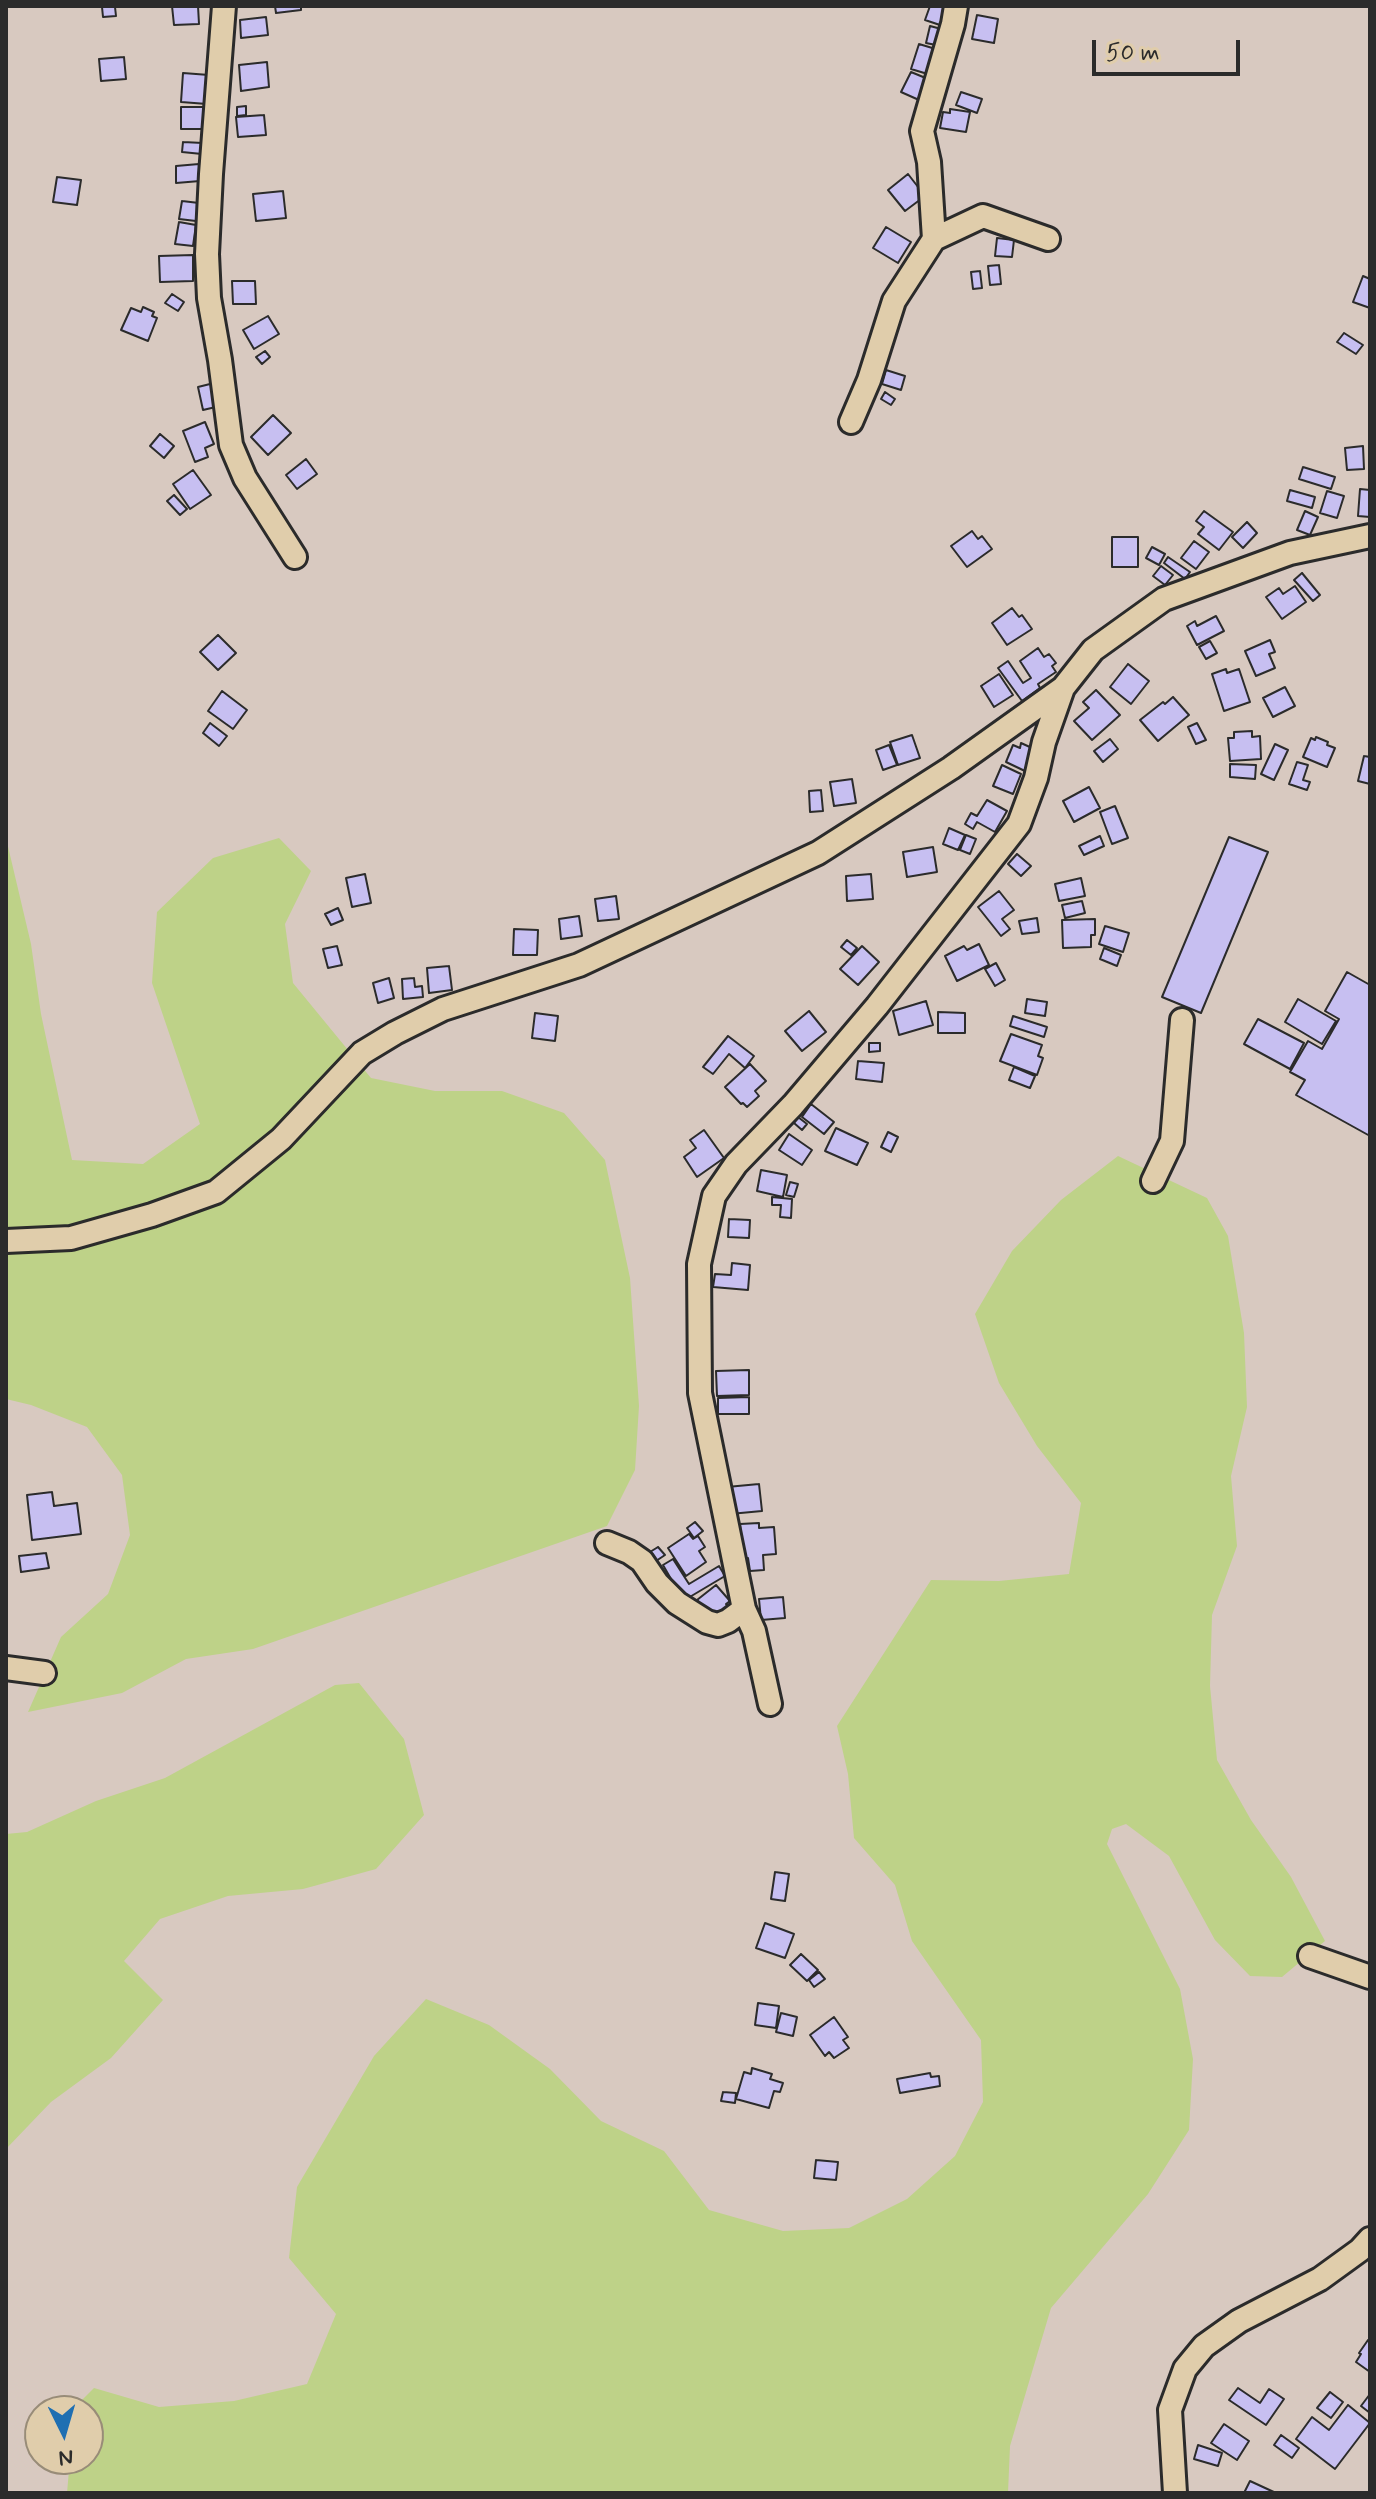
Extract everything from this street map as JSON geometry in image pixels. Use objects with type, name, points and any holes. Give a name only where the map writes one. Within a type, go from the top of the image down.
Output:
[{"type":"street","points":[[224,6],[211,174],[207,254],[209,298],[231,445],[245,478],[295,557]]},
{"type":"street","points":[[934,239],[929,162],[922,131],[956,6]]},
{"type":"street","points":[[851,422],[869,380],[894,301],[934,239],[983,216],[1048,239]]},
{"type":"street","points":[[6,1241],[71,1238],[152,1215],[216,1192],[281,1139],[362,1053],[395,1033],[443,1009],[579,965],[818,853],[951,768],[1063,688],[1093,650],[1164,599],[1290,553],[1370,536]]},
{"type":"street","points":[[770,1704],[754,1631],[744,1609],[700,1393],[699,1264],[714,1196],[736,1164],[793,1105],[877,1006],[1019,824],[1063,688]]},
{"type":"street","points":[[1153,1181],[1172,1141],[1182,1020]]},
{"type":"street","points":[[607,1543],[642,1561],[657,1583],[677,1603],[707,1622],[718,1625],[744,1609]]},
{"type":"street","points":[[6,1668],[44,1673]]},
{"type":"street","points":[[1310,1956],[1370,1977]]},
{"type":"street","points":[[1175,2493],[1170,2410],[1185,2369],[1204,2346],[1239,2321],[1320,2279],[1370,2239]]},
{"type":"green space","points":[[6,838],[31,944],[41,1014],[72,1160],[143,1164],[200,1124],[152,983],[157,912],[213,858],[279,838],[311,871],[285,924],[293,983],[371,1078],[435,1091],[502,1091],[564,1113],[605,1160],[630,1278],[639,1406],[635,1470],[607,1526],[253,1649],[186,1659],[122,1693],[28,1712],[61,1637],[108,1594],[130,1535],[122,1475],[87,1427],[31,1405],[6,1399]]},
{"type":"green space","points":[[1118,1156],[1207,1198],[1228,1236],[1244,1333],[1247,1407],[1231,1476],[1237,1546],[1212,1615],[1210,1686],[1217,1760],[1251,1820],[1291,1877],[1325,1941],[1282,1977],[1250,1976],[1215,1940],[1169,1856],[1126,1824],[1112,1829],[1107,1844],[1180,1989],[1193,2059],[1189,2130],[1148,2194],[1051,2308],[1010,2446],[1008,2493],[67,2493],[69,2475],[104,2475],[104,2395],[87,2395],[94,2388],[159,2407],[234,2401],[307,2384],[336,2314],[289,2258],[297,2187],[374,2056],[426,1999],[489,2025],[550,2069],[601,2121],[664,2151],[709,2210],[783,2231],[849,2228],[907,2199],[955,2156],[983,2102],[981,2040],[912,1941],[895,1885],[854,1838],[848,1774],[837,1726],[931,1580],[999,1581],[1069,1574],[1081,1503],[1037,1446],[999,1383],[975,1314],[1012,1251],[1061,1200]]},
{"type":"green space","points":[[359,1683],[404,1739],[424,1815],[376,1869],[303,1889],[228,1896],[160,1919],[124,1961],[163,2000],[111,2058],[51,2102],[6,2149],[6,1834],[27,1832],[96,1801],[165,1778],[335,1685]]},
{"type":"building","points":[[172,6],[198,6],[199,24],[174,25]]},
{"type":"building","points":[[275,6],[301,6],[301,10],[276,13]]},
{"type":"building","points":[[930,6],[951,6],[943,26],[925,20]]},
{"type":"building","points":[[102,7],[115,7],[116,16],[103,17]]},
{"type":"building","points":[[977,15],[998,19],[994,43],[972,39]]},
{"type":"building","points":[[266,17],[268,35],[241,38],[240,20]]},
{"type":"building","points":[[930,26],[945,30],[941,46],[926,43]]},
{"type":"building","points":[[919,44],[939,50],[931,75],[911,69]]},
{"type":"building","points":[[124,57],[126,79],[101,81],[99,59]]},
{"type":"building","points":[[267,62],[269,87],[241,91],[239,65]]},
{"type":"building","points":[[911,72],[928,79],[919,100],[901,92]]},
{"type":"building","points":[[183,73],[209,75],[207,104],[181,102]]},
{"type":"building","points":[[961,92],[982,99],[977,113],[956,105]]},
{"type":"building","points":[[246,106],[246,115],[237,116],[237,107]]},
{"type":"building","points":[[181,107],[205,107],[205,129],[181,129]]},
{"type":"building","points":[[950,109],[970,112],[966,132],[940,128],[943,112],[950,113]]},
{"type":"building","points":[[264,115],[266,135],[238,137],[236,117]]},
{"type":"building","points":[[183,142],[203,143],[202,154],[182,152]]},
{"type":"building","points":[[199,164],[200,181],[176,183],[176,166]]},
{"type":"building","points":[[908,174],[925,196],[905,211],[888,190]]},
{"type":"building","points":[[57,177],[81,180],[77,205],[53,202]]},
{"type":"building","points":[[283,191],[286,218],[256,221],[253,194]]},
{"type":"building","points":[[182,201],[199,203],[196,221],[179,219]]},
{"type":"building","points":[[179,222],[196,225],[193,246],[175,244]]},
{"type":"building","points":[[886,227],[911,242],[898,263],[873,248]]},
{"type":"building","points":[[997,238],[1014,240],[1012,257],[995,256]]},
{"type":"building","points":[[193,255],[193,281],[160,282],[159,256]]},
{"type":"building","points":[[999,265],[1001,284],[990,285],[988,266]]},
{"type":"building","points":[[980,271],[982,288],[973,289],[971,272]]},
{"type":"building","points":[[1363,276],[1370,279],[1370,308],[1353,302]]},
{"type":"building","points":[[232,281],[255,281],[256,304],[233,304]]},
{"type":"building","points":[[172,294],[184,302],[178,311],[165,303]]},
{"type":"building","points":[[143,307],[154,312],[152,316],[157,318],[148,341],[121,330],[131,308],[141,312]]},
{"type":"building","points":[[268,316],[279,334],[254,349],[243,330]]},
{"type":"building","points":[[1344,333],[1363,345],[1356,354],[1337,342]]},
{"type":"building","points":[[265,351],[270,357],[262,364],[256,357]]},
{"type":"building","points":[[886,370],[905,376],[901,390],[882,384]]},
{"type":"building","points":[[214,383],[220,406],[203,410],[198,387]]},
{"type":"building","points":[[885,392],[895,399],[891,405],[881,399]]},
{"type":"building","points":[[273,415],[291,433],[268,455],[251,437]]},
{"type":"building","points":[[205,422],[214,444],[205,448],[208,457],[195,462],[183,431]]},
{"type":"building","points":[[160,434],[174,446],[164,458],[150,446]]},
{"type":"building","points":[[1363,446],[1364,469],[1347,470],[1345,448]]},
{"type":"building","points":[[306,459],[317,474],[297,489],[286,475]]},
{"type":"building","points":[[1303,467],[1335,477],[1331,489],[1299,479]]},
{"type":"building","points":[[193,470],[211,495],[190,509],[173,484]]},
{"type":"building","points":[[1360,489],[1370,490],[1370,517],[1358,516]]},
{"type":"building","points":[[1290,490],[1315,497],[1312,508],[1287,501]]},
{"type":"building","points":[[1327,491],[1344,496],[1337,518],[1320,513]]},
{"type":"building","points":[[174,495],[187,509],[180,515],[167,501]]},
{"type":"building","points":[[1204,511],[1233,532],[1219,550],[1198,534],[1204,527],[1196,521]]},
{"type":"building","points":[[1305,511],[1318,517],[1310,535],[1297,530]]},
{"type":"building","points":[[1247,522],[1257,533],[1243,548],[1232,537]]},
{"type":"building","points":[[972,531],[978,539],[982,536],[992,549],[967,567],[951,546]]},
{"type":"building","points":[[1112,537],[1138,537],[1138,567],[1112,567]]},
{"type":"building","points":[[1194,541],[1209,552],[1196,569],[1181,558]]},
{"type":"building","points":[[1152,547],[1165,554],[1159,565],[1146,558]]},
{"type":"building","points":[[1168,557],[1190,572],[1185,579],[1164,563]]},
{"type":"building","points":[[1161,566],[1173,575],[1165,585],[1153,576]]},
{"type":"building","points":[[1302,573],[1320,595],[1313,601],[1294,580]]},
{"type":"building","points":[[1295,586],[1306,602],[1282,619],[1266,597],[1279,588],[1283,594]]},
{"type":"building","points":[[1012,608],[1019,617],[1022,615],[1032,629],[1007,645],[992,623]]},
{"type":"building","points":[[1216,616],[1224,631],[1197,645],[1187,626],[1195,621],[1197,626]]},
{"type":"building","points":[[218,635],[236,653],[218,670],[200,652]]},
{"type":"building","points":[[1270,640],[1275,652],[1269,654],[1275,668],[1256,676],[1245,651]]},
{"type":"building","points":[[1210,641],[1217,653],[1206,659],[1199,647]]},
{"type":"building","points":[[1038,648],[1044,657],[1049,654],[1056,663],[1052,666],[1056,672],[1038,684],[1040,688],[1022,701],[998,668],[1008,661],[1023,683],[1031,678],[1020,661]]},
{"type":"building","points":[[1128,664],[1149,681],[1131,704],[1110,687]]},
{"type":"building","points":[[1226,669],[1227,673],[1239,669],[1250,702],[1224,711],[1212,674]]},
{"type":"building","points":[[999,674],[1013,695],[994,707],[981,686]]},
{"type":"building","points":[[1285,687],[1295,706],[1273,717],[1263,698]]},
{"type":"building","points":[[1096,690],[1120,715],[1092,740],[1074,721],[1089,708],[1083,702]]},
{"type":"building","points":[[222,691],[247,710],[233,729],[208,711]]},
{"type":"building","points":[[1173,697],[1189,715],[1158,741],[1140,720]]},
{"type":"building","points":[[210,723],[227,736],[219,746],[203,733]]},
{"type":"building","points":[[1197,723],[1206,740],[1196,744],[1188,727]]},
{"type":"building","points":[[1252,731],[1252,737],[1260,736],[1261,759],[1230,761],[1228,738],[1234,738],[1234,732]]},
{"type":"building","points":[[912,735],[920,758],[898,765],[890,742]]},
{"type":"building","points":[[1316,737],[1335,748],[1327,767],[1303,757],[1311,738],[1315,740]]},
{"type":"building","points":[[1110,739],[1118,749],[1103,762],[1094,751]]},
{"type":"building","points":[[1021,743],[1032,748],[1030,752],[1035,755],[1027,772],[1006,762],[1013,745],[1020,748]]},
{"type":"building","points":[[1275,744],[1288,750],[1274,780],[1261,774]]},
{"type":"building","points":[[889,745],[897,765],[883,770],[876,750]]},
{"type":"building","points":[[1364,756],[1370,757],[1370,784],[1358,781]]},
{"type":"building","points":[[1297,762],[1308,765],[1303,780],[1310,782],[1307,790],[1289,784]]},
{"type":"building","points":[[1230,764],[1256,765],[1255,779],[1230,777]]},
{"type":"building","points":[[1002,765],[1021,774],[1013,794],[993,786]]},
{"type":"building","points":[[852,779],[856,803],[834,806],[830,782]]},
{"type":"building","points":[[1089,787],[1100,808],[1074,822],[1063,801]]},
{"type":"building","points":[[821,790],[823,811],[810,812],[809,791]]},
{"type":"building","points":[[987,800],[1007,811],[995,832],[977,822],[973,829],[965,824],[971,813],[977,816]]},
{"type":"building","points":[[1115,806],[1128,838],[1112,844],[1100,812]]},
{"type":"building","points":[[949,828],[965,835],[958,850],[943,844]]},
{"type":"building","points":[[966,835],[976,839],[970,854],[960,850]]},
{"type":"building","points":[[1100,836],[1104,846],[1084,855],[1079,846]]},
{"type":"building","points":[[1229,837],[1268,852],[1201,1013],[1162,997]]},
{"type":"building","points":[[933,847],[937,872],[907,877],[903,852]]},
{"type":"building","points":[[1017,854],[1031,866],[1021,876],[1008,864]]},
{"type":"building","points":[[365,874],[371,903],[352,907],[346,878]]},
{"type":"building","points":[[871,874],[873,899],[847,901],[846,876]]},
{"type":"building","points":[[1081,878],[1085,896],[1059,901],[1055,884]]},
{"type":"building","points":[[999,891],[1014,910],[1002,919],[1010,929],[1001,936],[978,907]]},
{"type":"building","points":[[616,896],[619,919],[598,921],[595,899]]},
{"type":"building","points":[[1082,901],[1085,913],[1065,918],[1062,905]]},
{"type":"building","points":[[338,908],[343,920],[331,925],[325,914]]},
{"type":"building","points":[[579,916],[582,936],[561,939],[559,919]]},
{"type":"building","points":[[1037,918],[1039,932],[1022,934],[1019,921]]},
{"type":"building","points":[[1095,919],[1091,947],[1063,948],[1062,920]]},
{"type":"building","points":[[1105,926],[1129,933],[1123,952],[1099,944]]},
{"type":"building","points":[[514,929],[538,930],[537,955],[513,955]]},
{"type":"building","points":[[847,940],[857,948],[851,955],[841,947]]},
{"type":"building","points":[[979,944],[989,965],[957,981],[945,956],[964,946],[967,950]]},
{"type":"building","points":[[337,946],[342,965],[328,968],[323,949]]},
{"type":"building","points":[[862,946],[879,962],[858,985],[840,969]]},
{"type":"building","points":[[1104,948],[1121,955],[1117,966],[1100,959]]},
{"type":"building","points":[[996,963],[1005,980],[995,986],[985,969]]},
{"type":"building","points":[[449,966],[452,990],[429,993],[427,968]]},
{"type":"building","points":[[1347,972],[1370,985],[1370,1136],[1296,1095],[1305,1080],[1290,1072],[1308,1041],[1322,1049],[1339,1019],[1325,1011]]},
{"type":"building","points":[[389,978],[394,998],[378,1003],[373,983]]},
{"type":"building","points":[[414,978],[415,987],[422,986],[423,997],[403,999],[402,979]]},
{"type":"building","points":[[1027,999],[1047,1002],[1045,1016],[1025,1013]]},
{"type":"building","points":[[1298,999],[1336,1021],[1322,1044],[1285,1022]]},
{"type":"building","points":[[926,1001],[933,1025],[899,1035],[893,1011]]},
{"type":"building","points":[[809,1011],[826,1032],[802,1051],[785,1031]]},
{"type":"building","points":[[938,1012],[965,1013],[965,1033],[938,1033]]},
{"type":"building","points":[[535,1013],[558,1016],[555,1041],[532,1038]]},
{"type":"building","points":[[1013,1016],[1047,1027],[1044,1037],[1010,1026]]},
{"type":"building","points":[[1258,1019],[1304,1043],[1290,1069],[1244,1044]]},
{"type":"building","points":[[1011,1034],[1042,1045],[1038,1056],[1043,1058],[1037,1075],[1000,1061]]},
{"type":"building","points":[[728,1036],[754,1056],[745,1068],[729,1054],[713,1074],[703,1067]]},
{"type":"building","points":[[869,1043],[880,1043],[880,1051],[869,1052]]},
{"type":"building","points":[[858,1061],[884,1063],[882,1082],[856,1079]]},
{"type":"building","points":[[750,1064],[766,1081],[755,1091],[759,1096],[747,1107],[725,1087]]},
{"type":"building","points":[[1014,1067],[1035,1076],[1030,1088],[1009,1080]]},
{"type":"building","points":[[811,1104],[834,1122],[824,1134],[802,1117]]},
{"type":"building","points":[[798,1117],[807,1124],[802,1130],[794,1123]]},
{"type":"building","points":[[836,1128],[868,1143],[857,1165],[825,1151]]},
{"type":"building","points":[[704,1130],[724,1158],[697,1177],[684,1157],[696,1148],[690,1140]]},
{"type":"building","points":[[888,1132],[898,1137],[891,1152],[881,1147]]},
{"type":"building","points":[[789,1134],[812,1150],[802,1165],[779,1150]]},
{"type":"building","points":[[761,1170],[787,1175],[783,1197],[757,1191]]},
{"type":"building","points":[[790,1182],[798,1184],[794,1197],[786,1195]]},
{"type":"building","points":[[772,1197],[792,1199],[791,1218],[780,1217],[781,1205],[772,1205]]},
{"type":"building","points":[[729,1219],[750,1220],[749,1238],[728,1237]]},
{"type":"building","points":[[732,1263],[750,1265],[748,1290],[713,1287],[715,1274],[731,1275]]},
{"type":"building","points":[[749,1370],[749,1395],[717,1396],[716,1371]]},
{"type":"building","points":[[749,1397],[749,1414],[718,1414],[718,1398]]},
{"type":"building","points":[[759,1484],[762,1511],[730,1514],[727,1487]]},
{"type":"building","points":[[52,1492],[54,1506],[77,1503],[81,1534],[32,1540],[27,1495]]},
{"type":"building","points":[[695,1522],[703,1531],[694,1538],[687,1528]]},
{"type":"building","points":[[759,1523],[759,1528],[774,1527],[776,1554],[763,1555],[764,1570],[750,1571],[748,1558],[743,1558],[740,1524]]},
{"type":"building","points":[[689,1534],[693,1539],[698,1536],[705,1547],[699,1551],[706,1562],[686,1576],[668,1548]]},
{"type":"building","points":[[658,1547],[665,1555],[656,1561],[650,1552]]},
{"type":"building","points":[[46,1553],[49,1568],[21,1572],[19,1556]]},
{"type":"building","points":[[673,1559],[689,1584],[719,1566],[725,1576],[683,1601],[663,1583],[671,1579],[663,1565]]},
{"type":"building","points":[[716,1585],[730,1601],[726,1604],[731,1610],[715,1622],[697,1600]]},
{"type":"building","points":[[783,1597],[785,1618],[761,1620],[759,1599]]},
{"type":"building","points":[[775,1872],[789,1874],[785,1901],[771,1899]]},
{"type":"building","points":[[765,1923],[794,1934],[785,1958],[756,1948]]},
{"type":"building","points":[[801,1954],[818,1970],[807,1981],[790,1965]]},
{"type":"building","points":[[819,1972],[825,1979],[814,1987],[809,1980]]},
{"type":"building","points":[[758,2003],[779,2006],[776,2028],[755,2025]]},
{"type":"building","points":[[781,2013],[797,2017],[793,2036],[776,2032]]},
{"type":"building","points":[[834,2017],[848,2037],[843,2040],[849,2048],[834,2058],[829,2052],[825,2056],[810,2035]]},
{"type":"building","points":[[752,2068],[772,2074],[770,2079],[783,2083],[780,2092],[774,2091],[769,2108],[736,2099],[744,2072],[751,2074]]},
{"type":"building","points":[[930,2073],[931,2077],[939,2076],[940,2086],[900,2093],[897,2079]]},
{"type":"building","points":[[723,2092],[736,2093],[735,2103],[721,2101]]},
{"type":"building","points":[[816,2160],[838,2162],[836,2180],[814,2178]]},
{"type":"building","points":[[1370,2341],[1370,2372],[1356,2362]]},
{"type":"building","points":[[1238,2388],[1260,2403],[1269,2389],[1284,2399],[1266,2425],[1229,2400]]},
{"type":"building","points":[[1330,2392],[1343,2402],[1331,2418],[1317,2408]]},
{"type":"building","points":[[1370,2394],[1370,2413],[1361,2406]]},
{"type":"building","points":[[1348,2405],[1370,2423],[1335,2469],[1296,2439],[1312,2417],[1329,2430]]},
{"type":"building","points":[[1224,2424],[1249,2441],[1237,2460],[1211,2443]]},
{"type":"building","points":[[1281,2435],[1299,2448],[1292,2458],[1274,2445]]},
{"type":"building","points":[[1198,2445],[1222,2453],[1218,2466],[1194,2459]]},
{"type":"building","points":[[1250,2481],[1276,2493],[1244,2493]]}]
